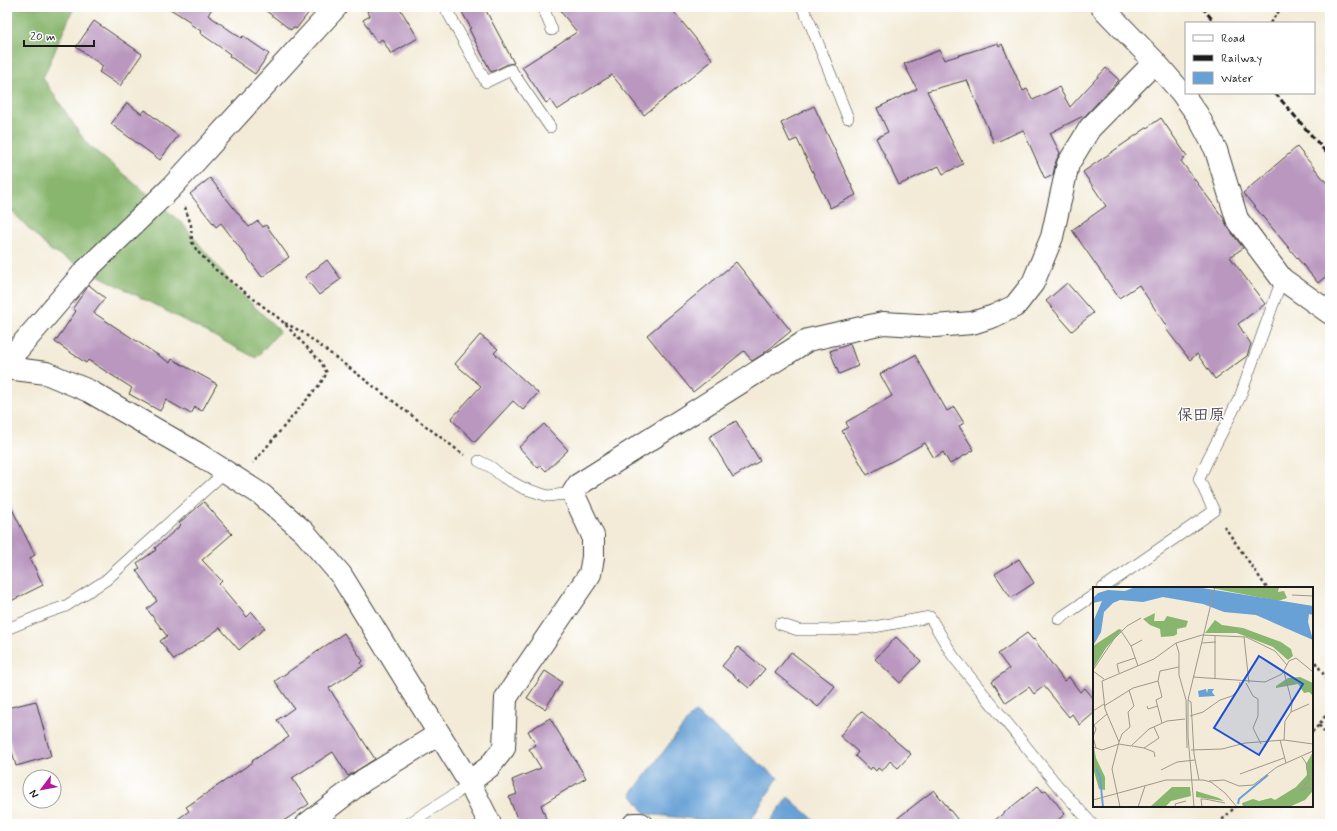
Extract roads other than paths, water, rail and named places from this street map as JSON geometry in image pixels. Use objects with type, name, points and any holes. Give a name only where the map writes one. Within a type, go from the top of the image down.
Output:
[{"type":"street","points":[[7,362],[84,272],[171,188],[336,7]]},
{"type":"street","points":[[1102,7],[1155,62],[1181,92],[1197,114],[1216,150],[1237,220],[1282,279],[1330,313]]},
{"type":"street","points":[[470,782],[489,767],[504,748],[506,698],[590,574],[593,557],[593,536],[573,492],[578,485],[808,340],[883,323],[935,326],[972,323],[994,316],[1014,306],[1033,283],[1052,237],[1068,164],[1090,128],[1155,62]]},
{"type":"street","points":[[7,368],[46,373],[89,391],[198,454],[262,495],[304,532],[341,575],[470,782],[490,824]]},
{"type":"street","points":[[307,824],[364,780],[439,734]]},
{"type":"street","points":[[634,824],[641,824]]},
{"type":"lane","points":[[445,7],[486,82],[511,70],[550,127]]},
{"type":"lane","points":[[543,7],[552,30]]},
{"type":"lane","points":[[802,7],[810,23],[848,118]]},
{"type":"lane","points":[[1104,587],[1214,511],[1199,480],[1208,459],[1240,397],[1282,279]]},
{"type":"lane","points":[[478,461],[523,488],[548,496],[573,492]]},
{"type":"lane","points":[[7,629],[46,612],[66,606],[106,580],[232,476]]},
{"type":"lane","points":[[1059,619],[1093,596]]},
{"type":"lane","points":[[780,624],[798,630],[828,630],[868,628],[930,617],[953,656],[1057,785],[1092,824]]},
{"type":"lane","points":[[408,824],[457,793],[470,782]]},
{"type":"water","points":[[694,712],[778,778],[748,824],[720,824],[703,820],[646,814],[631,794]]},
{"type":"water","points":[[788,797],[819,824],[768,824]]},
{"type":"railway","points":[[1202,7],[1214,22]]},
{"type":"railway","points":[[1276,94],[1330,157]]},
{"type":"district","name":"保田原","points":[[1201,415]]}]
